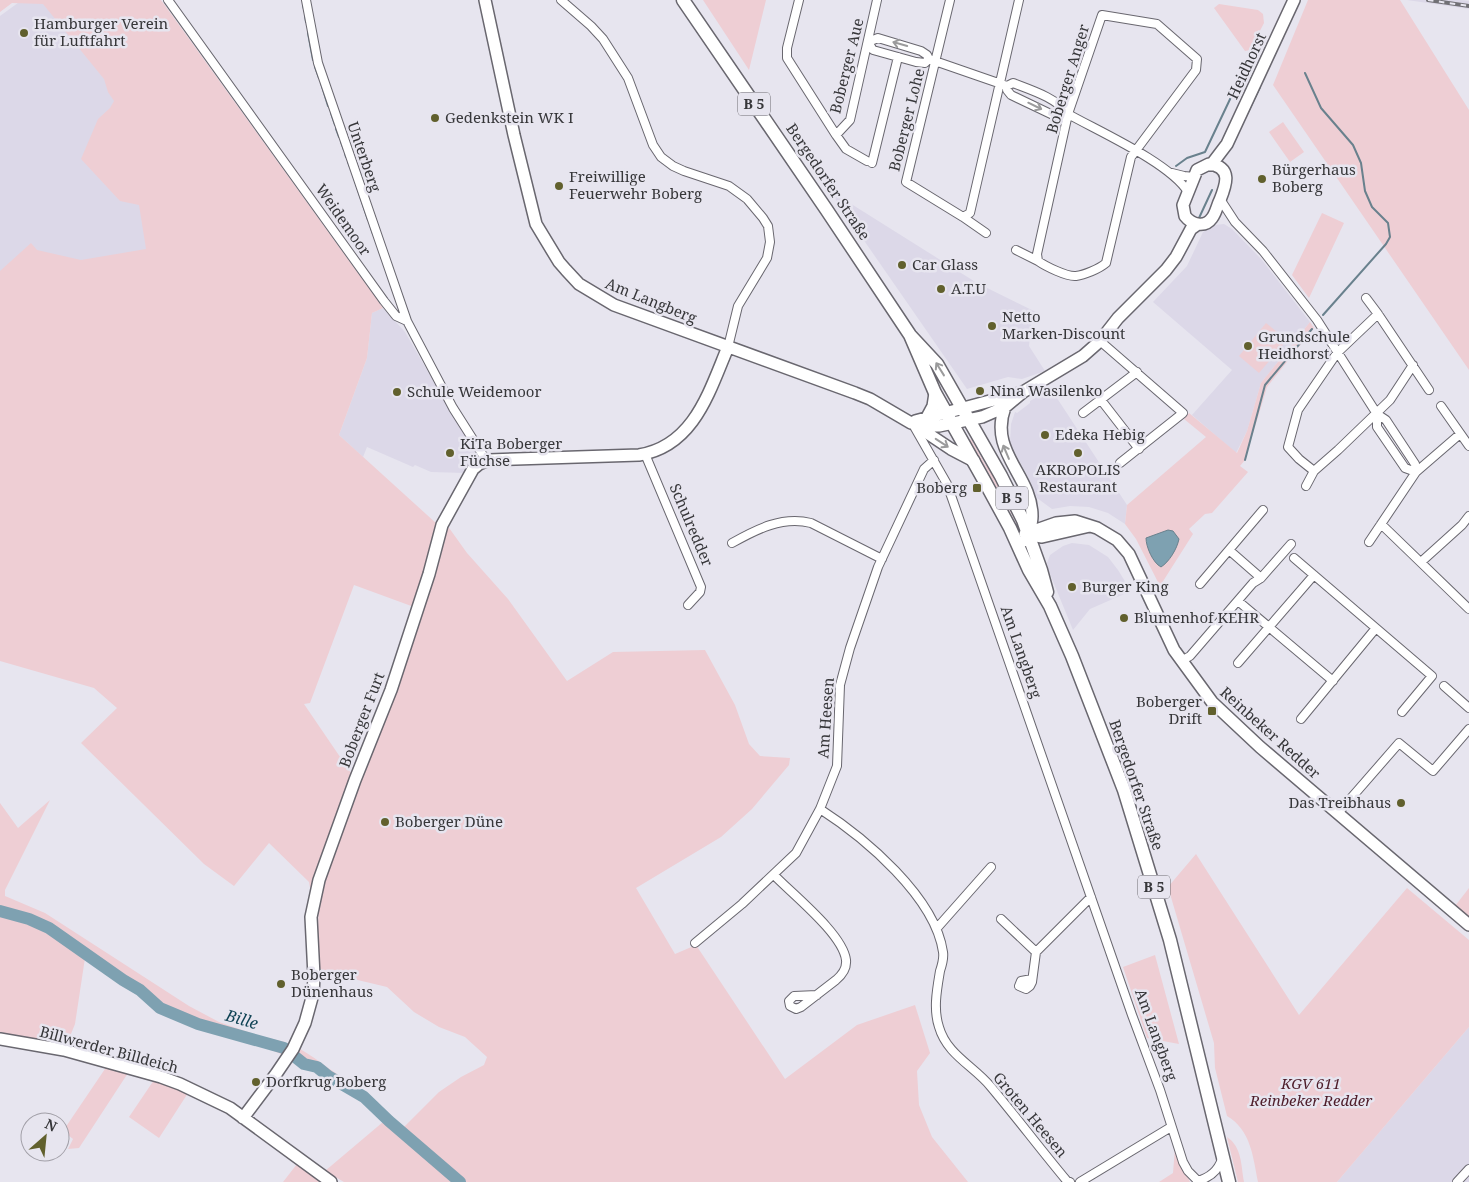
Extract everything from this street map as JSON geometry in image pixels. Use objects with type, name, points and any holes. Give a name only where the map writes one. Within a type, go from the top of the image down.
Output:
[{"type":"main road","name":"Bergedorfer Straße","points":[[683,0],[910,335],[937,364],[1001,476],[1028,535],[1041,570],[1050,606]]},
{"type":"main road","name":"Bergedorfer Straße","points":[[910,335],[935,393],[974,461],[1010,528],[1029,570],[1050,606],[1072,656],[1124,790],[1170,940],[1229,1182]]},
{"type":"street","name":"Weidemoor","points":[[168,0],[384,302],[396,316],[407,321],[453,408],[486,460]]},
{"type":"street","name":"Unterberg","points":[[306,0],[318,63],[407,321]]},
{"type":"street","name":"Am Langberg","points":[[485,0],[514,135],[536,224],[559,262],[580,284],[614,305],[855,393],[911,423],[939,426],[949,418]]},
{"type":"street","points":[[486,460],[645,454],[671,443],[694,420],[703,405],[728,347],[738,306],[768,258],[770,242],[768,226],[748,199],[729,186],[673,166],[661,156],[653,145],[628,78],[603,39],[561,0]]},
{"type":"street","name":"Boberger Aue","points":[[799,0],[787,48],[787,58],[846,149],[869,162],[898,57]]},
{"type":"street","name":"Boberger Aue","points":[[836,135],[850,120],[877,0]]},
{"type":"street","name":"Boberger Lohe","points":[[950,0],[933,60],[906,182],[986,233]]},
{"type":"street","points":[[963,217],[970,213],[1004,85],[1020,0]]},
{"type":"street","name":"Heidhorst","points":[[1194,177],[1200,167],[1212,164],[1227,144],[1294,0]]},
{"type":"street","name":"Boberger Anger","points":[[1016,250],[1042,264],[1068,275],[1076,276],[1106,264],[1131,156],[1196,70],[1197,59],[1157,24],[1102,15],[1068,114],[1037,254],[1038,261]]},
{"type":"street","points":[[933,60],[925,63],[916,62],[873,50],[868,42],[878,38],[920,50],[933,60],[1004,85],[1013,83],[1030,90],[1055,102],[1063,107],[1068,114],[1135,150],[1168,171],[1194,177],[1183,205],[1185,216],[1182,244]]},
{"type":"street","points":[[1004,85],[1011,95],[1055,116],[1062,117],[1068,114]]},
{"type":"street","name":"Heidhorst","points":[[1213,217],[1226,182],[1223,171],[1227,144]]},
{"type":"street","points":[[1212,164],[1218,166],[1223,171]]},
{"type":"street","points":[[1168,171],[1188,192]]},
{"type":"street","points":[[1220,199],[1235,222],[1263,251],[1311,313],[1377,414],[1377,427],[1406,468],[1416,472]]},
{"type":"street","points":[[1185,216],[1191,222],[1198,224],[1207,223],[1213,217],[1225,216],[1235,222]]},
{"type":"street","points":[[966,414],[982,417],[1004,407],[1023,392],[1083,356],[1100,341],[1118,318],[1166,270],[1193,228],[1198,224]]},
{"type":"street","points":[[1366,298],[1429,390]]},
{"type":"street","points":[[1314,471],[1298,459],[1288,447],[1298,410],[1337,353],[1378,314]]},
{"type":"street","points":[[1100,341],[1184,413],[1120,463]]},
{"type":"street","points":[[1306,486],[1314,471],[1390,400],[1413,364]]},
{"type":"street","points":[[1083,413],[1136,372]]},
{"type":"street","points":[[911,423],[926,418],[949,418],[966,414],[1023,392]]},
{"type":"street","points":[[926,418],[932,406],[935,393]]},
{"type":"street","points":[[1102,400],[1139,448]]},
{"type":"street","points":[[1440,406],[1469,446]]},
{"type":"street","points":[[1004,407],[1001,420],[1002,442],[1028,497],[1032,517],[1028,535],[1020,549]]},
{"type":"street","name":"Am Langberg","points":[[911,423],[934,460],[957,512],[1160,1090],[1183,1162],[1188,1171],[1198,1181],[1206,1179],[1212,1174],[1220,1164],[1222,1154]]},
{"type":"street","points":[[911,423],[951,449],[974,461]]},
{"type":"street","points":[[1369,542],[1416,472],[1460,434]]},
{"type":"street","name":"Schulredder","points":[[645,454],[701,587],[700,592],[688,605]]},
{"type":"street","name":"Boberger Furt","points":[[243,1118],[290,1053],[305,1023],[311,1005],[314,976],[311,917],[319,880],[355,780],[391,690],[429,574],[442,525],[473,469],[486,460]]},
{"type":"street","name":"Am Heesen","points":[[695,943],[774,875],[796,853],[820,809],[837,766],[842,676],[871,584],[924,469],[934,460]]},
{"type":"street","points":[[1200,584],[1263,510]]},
{"type":"street","points":[[1421,562],[1462,525],[1469,516]]},
{"type":"street","points":[[732,543],[782,521],[799,520],[812,522],[882,559]]},
{"type":"street","points":[[1381,524],[1469,609]]},
{"type":"street","name":"Reinbeker Redder","points":[[1010,528],[1042,538],[1089,526],[1097,528],[1117,540],[1125,548],[1166,635],[1181,661],[1220,711],[1469,925]]},
{"type":"street","points":[[1181,661],[1190,656],[1253,583],[1261,578],[1291,544]]},
{"type":"street","points":[[1229,550],[1261,578]]},
{"type":"street","points":[[1294,558],[1432,676],[1402,712]]},
{"type":"street","points":[[1238,663],[1314,575]]},
{"type":"street","points":[[1238,601],[1333,681]]},
{"type":"street","points":[[1301,719],[1376,628]]},
{"type":"street","points":[[1444,686],[1469,708]]},
{"type":"street","points":[[1338,814],[1400,743],[1433,771],[1469,729]]},
{"type":"street","name":"Groten Heesen","points":[[820,809],[846,827],[880,855],[902,878],[931,917],[937,928],[944,954],[936,996],[939,1028],[950,1049],[990,1085],[1057,1169],[1070,1182]]},
{"type":"street","points":[[937,928],[990,867]]},
{"type":"street","points":[[774,875],[808,906],[838,943],[846,959],[844,970],[840,977],[817,995]]},
{"type":"street","points":[[1032,979],[1036,952],[1091,897]]},
{"type":"street","points":[[1001,919],[1036,952]]},
{"type":"street","name":"Billwerder Billdeich","points":[[0,1038],[64,1050],[161,1077],[213,1099],[243,1118],[332,1182]]},
{"type":"street","points":[[1080,1182],[1171,1127]]},
{"type":"street","points":[[1457,1182],[1469,1169]]},
{"type":"shaded area","points":[[22,0],[43,0],[104,78],[115,98],[164,247],[0,393],[0,16]]},
{"type":"shaded area","points":[[1407,0],[1469,1],[1469,9]]},
{"type":"shaded area","points":[[829,190],[977,283],[1038,313],[1031,325],[1029,346],[1045,371],[1022,379],[1008,377],[967,389]]},
{"type":"shaded area","name":"Grundschule Heidhorst","points":[[1224,224],[1232,229],[1262,260],[1310,322],[1261,383],[1247,431],[1236,453],[1192,415],[1232,370],[1153,302],[1187,266],[1203,232],[1215,225]]},
{"type":"shaded area","name":"Schule Weidemoor","points":[[383,308],[405,332],[475,453],[474,460],[465,473],[431,472],[415,465],[413,467],[367,447],[363,457],[339,435],[367,358],[372,313]]},
{"type":"shaded area","points":[[1051,389],[1127,505],[1125,524],[1108,513],[1089,507],[1070,506],[1052,509],[1037,498],[1010,443],[1011,424],[1015,412],[1017,413],[1030,401]]},
{"type":"shaded area","points":[[1072,543],[1089,545],[1108,557],[1131,591],[1090,609],[1073,630],[1047,563],[1050,555],[1063,546]]},
{"type":"shaded area","points":[[1469,1027],[1469,1182],[1337,1182]]},
{"type":"green space","points":[[0,0],[161,0],[383,308],[372,313],[367,358],[339,435],[437,524],[414,607],[354,585],[310,703],[304,704],[351,773],[312,880],[311,893],[309,882],[269,843],[234,886],[204,864],[81,743],[117,708],[94,688],[0,661],[0,271],[31,243],[37,250],[81,260],[146,249],[139,205],[120,201],[81,159],[98,119],[110,108],[114,101],[108,92],[104,79],[43,4],[12,3],[0,12]]},
{"type":"green space","points":[[703,0],[766,0],[749,70]]},
{"type":"green space","points":[[1308,0],[1400,0],[1469,110],[1469,370],[1273,85]]},
{"type":"green space","points":[[1219,4],[1258,10],[1263,14],[1264,23],[1250,50],[1245,51],[1214,8]]},
{"type":"green space","points":[[1283,122],[1304,152],[1290,162],[1269,132]]},
{"type":"green space","points":[[1322,213],[1344,223],[1309,298],[1292,275]]},
{"type":"green space","points":[[1310,322],[1314,328],[1267,387],[1245,460],[1240,466],[1248,472],[1212,513],[1205,514],[1189,529],[1193,534],[1160,586],[1136,539],[1125,524],[1127,505],[1206,437],[1184,419],[1189,413],[1237,453],[1247,431],[1261,383]]},
{"type":"green space","points":[[1266,323],[1287,340],[1259,373],[1239,356]]},
{"type":"green space","points":[[971,439],[985,464],[996,477],[1020,526],[1018,526],[986,468],[967,441]]},
{"type":"green space","points":[[447,525],[467,553],[508,599],[567,681],[613,652],[705,650],[735,705],[749,744],[760,756],[790,758],[789,765],[752,809],[721,837],[636,888],[675,954],[696,945],[785,1079],[857,1025],[915,1005],[930,1053],[917,1071],[919,1105],[932,1137],[968,1182],[462,1182],[421,1151],[459,1182],[344,1182],[325,1171],[383,1122],[398,1133],[439,1092],[461,1077],[484,1065],[487,1057],[465,1037],[439,1027],[414,1012],[387,987],[324,972],[317,965],[319,895]]},
{"type":"green space","points":[[50,800],[5,890],[5,896],[45,913],[189,1006],[219,1022],[260,1036],[285,1042],[281,1054],[241,1038],[198,1027],[157,1011],[138,994],[85,958],[75,1024],[66,1046],[0,1034],[0,803],[18,828]]},
{"type":"green space","name":"KGV 611 Reinbeker Redder","points":[[1196,854],[1299,1015],[1407,888],[1469,940],[1469,1027],[1337,1182],[1258,1182],[1250,1145],[1246,1136],[1235,1122],[1227,1116],[1215,1068],[1214,1043],[1168,887]]},
{"type":"green space","points":[[1469,888],[1469,918],[1455,906]]},
{"type":"green space","points":[[1155,955],[1179,1044],[1147,1038],[1123,967]]},
{"type":"green space","points":[[300,1049],[355,1085],[354,1087],[317,1063],[297,1055]]},
{"type":"green space","points":[[107,1066],[128,1073],[79,1148],[70,1149],[73,1139],[70,1137],[70,1121]]},
{"type":"green space","points":[[154,1080],[188,1093],[159,1138],[129,1117]]},
{"type":"green space","points":[[1227,1137],[1236,1146],[1238,1151],[1244,1182],[1238,1182]]},
{"type":"green space","points":[[1175,1148],[1190,1182],[1159,1182],[1173,1173]]},
{"type":"green space","points":[[297,1164],[320,1180],[318,1182],[283,1182]]},
{"type":"water","points":[[1168,530],[1173,531],[1179,539],[1172,555],[1161,567],[1150,554],[1146,538]]},
{"type":"waterway","points":[[303,5],[304,9]]},
{"type":"waterway","points":[[305,15],[306,22]]},
{"type":"waterway","points":[[308,33],[313,60]]},
{"type":"waterway","points":[[1176,166],[1187,158],[1205,152],[1250,57],[1250,50]]},
{"type":"waterway","points":[[315,67],[319,78]]},
{"type":"waterway","points":[[1305,73],[1321,108],[1353,145],[1361,163],[1365,191],[1372,207],[1388,223],[1390,237],[1386,244],[1323,315]]},
{"type":"waterway","points":[[321,83],[328,106]]},
{"type":"waterway","points":[[1245,118],[1260,87]]},
{"type":"waterway","points":[[331,113],[335,125]]},
{"type":"waterway","points":[[336,129],[339,137]]},
{"type":"waterway","points":[[341,142],[344,150]]},
{"type":"waterway","points":[[345,153],[346,157]]},
{"type":"waterway","points":[[348,162],[350,167]]},
{"type":"waterway","points":[[353,175],[368,220]]},
{"type":"waterway","points":[[1199,218],[1212,190]]},
{"type":"waterway","points":[[370,225],[373,234]]},
{"type":"waterway","points":[[1245,460],[1265,385],[1312,329]]},
{"type":"waterway","name":"Bille","points":[[0,911],[29,919],[49,928],[140,990],[160,1008],[198,1024],[284,1048],[304,1064],[317,1067],[328,1076],[364,1097],[460,1182]]},
{"type":"railway","points":[[1428,0],[1469,6]]},
{"type":"place","name":"Hamburger Verein für Luftfahrt","points":[[24,33]]},
{"type":"place","name":"Gedenkstein WK I","points":[[435,118]]},
{"type":"place","name":"Bürgerhaus Boberg","points":[[1262,179]]},
{"type":"place","name":"Freiwillige Feuerwehr Boberg","points":[[559,186]]},
{"type":"place","name":"Car Glass","points":[[902,265]]},
{"type":"place","name":"A.T.U","points":[[941,289]]},
{"type":"place","name":"Netto Marken-Discount","points":[[992,326]]},
{"type":"place","name":"Grundschule Heidhorst","points":[[1248,346]]},
{"type":"place","name":"Nina Wasilenko","points":[[980,391]]},
{"type":"place","name":"Schule Weidemoor","points":[[397,392]]},
{"type":"place","name":"Edeka Hebig","points":[[1045,435]]},
{"type":"place","name":"KiTa Boberger Füchse","points":[[450,453]]},
{"type":"place","name":"AKROPOLIS Restaurant","points":[[1078,453]]},
{"type":"place","name":"Boberg","points":[[977,488]]},
{"type":"place","name":"Burger King","points":[[1072,587]]},
{"type":"place","name":"Blumenhof KEHR","points":[[1124,618]]},
{"type":"place","name":"Boberger Drift","points":[[1212,711]]},
{"type":"place","name":"Das Treibhaus","points":[[1401,803]]},
{"type":"place","name":"Boberger Düne","points":[[385,822]]},
{"type":"place","name":"Boberger Dünenhaus","points":[[281,984]]},
{"type":"place","name":"Dorfkrug Boberg","points":[[256,1082]]}]
